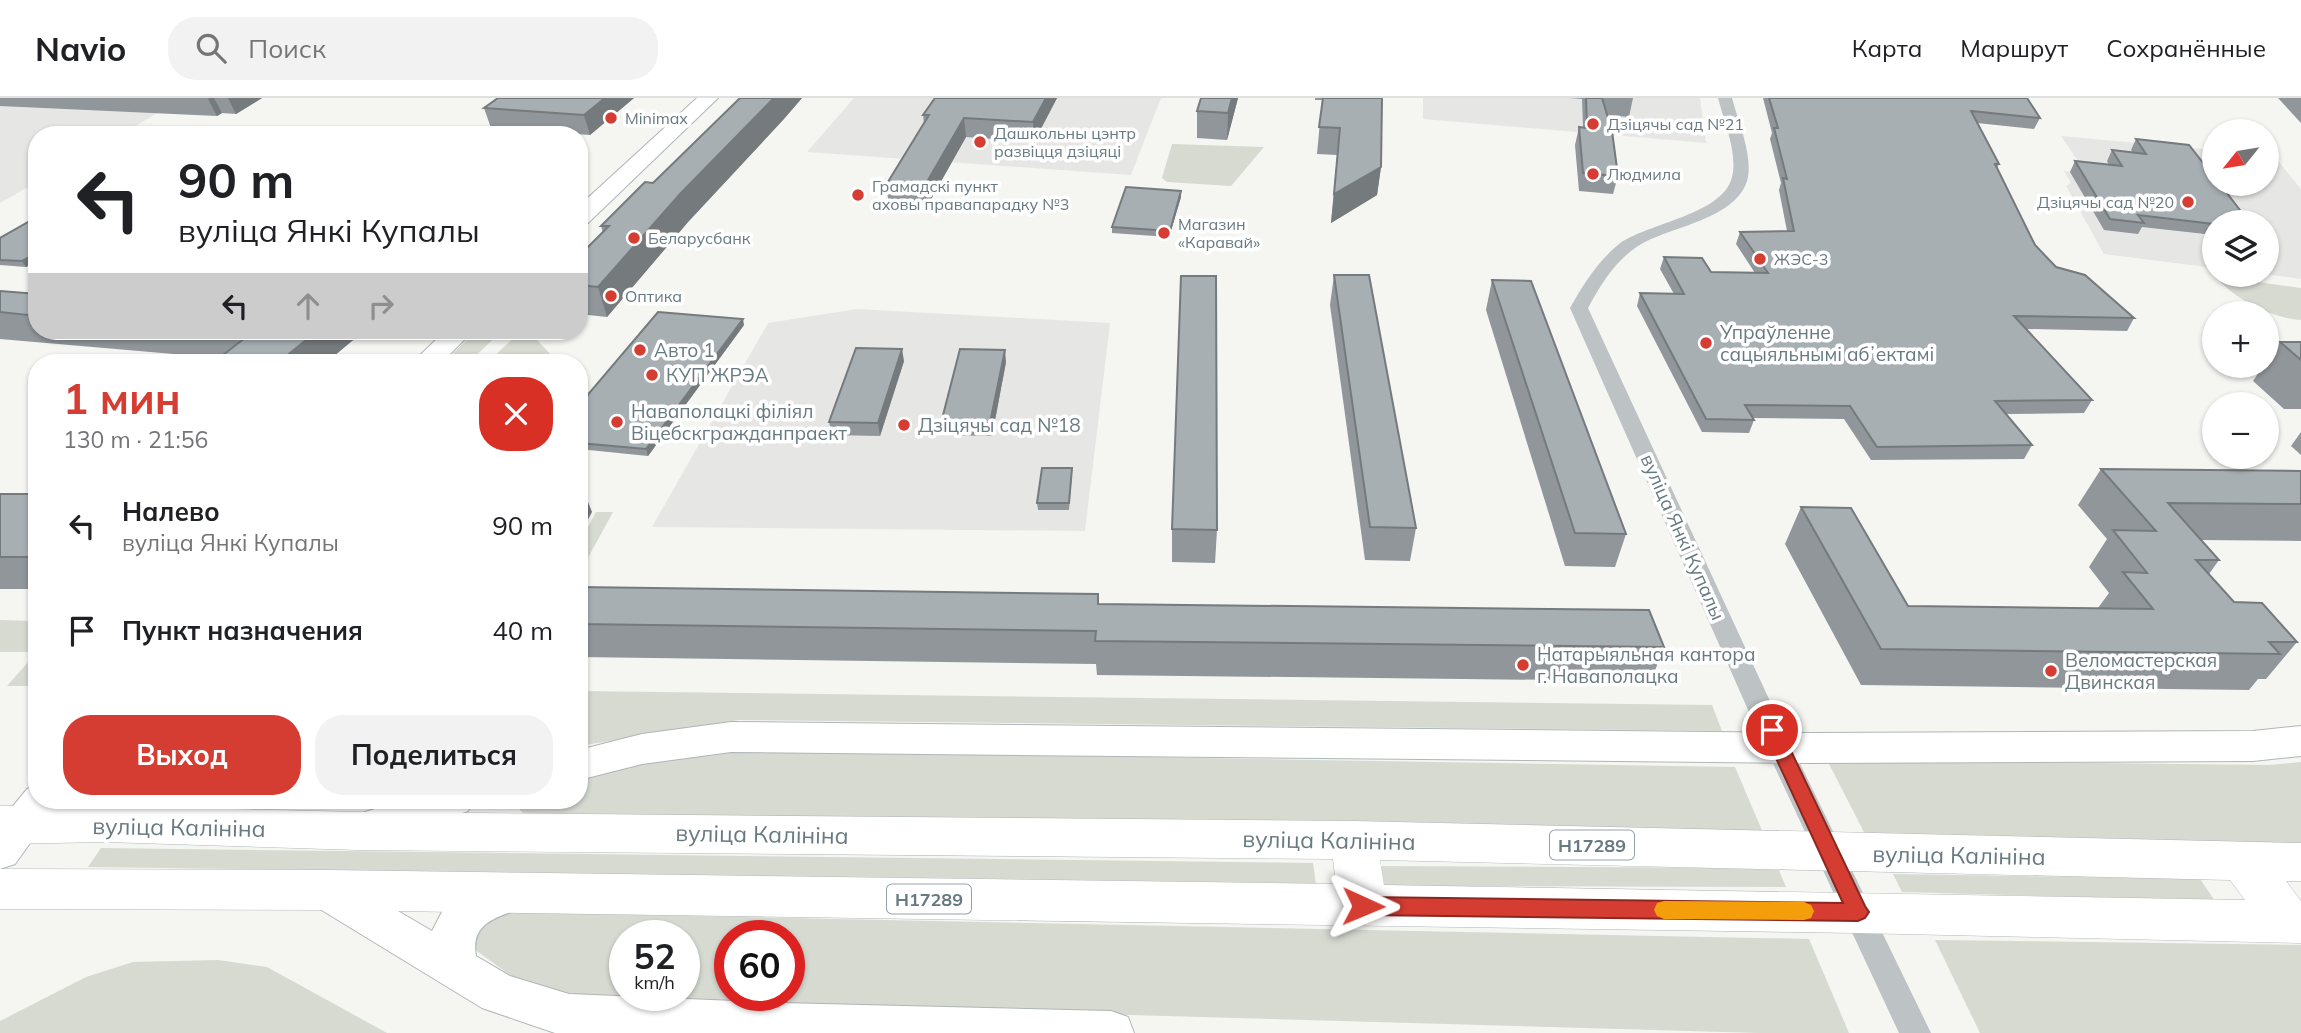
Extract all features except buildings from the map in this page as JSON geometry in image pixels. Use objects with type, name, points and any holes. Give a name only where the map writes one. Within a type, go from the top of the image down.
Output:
[{"type":"main road","name":"вуліца Калініна","points":[[15,826],[106,824],[358,831],[1354,840],[2301,862]]},
{"type":"main road","points":[[1354,840],[1363,906]]},
{"type":"main road","points":[[2243,861],[2295,922]]},
{"type":"main road","name":"Н17289","points":[[0,889],[325,890],[1858,912],[2295,922]]},
{"type":"street","points":[[588,211],[708,98]]},
{"type":"street","name":"вуліца Янкі Купалы","points":[[1725,98],[1740,177],[1731,195],[1707,211],[1633,242],[1596,275],[1579,308],[1762,712],[1915,1033]]},
{"type":"street","points":[[435,354],[450,340]]},
{"type":"street","points":[[588,763],[642,749],[731,737],[1781,748],[2253,746],[2301,741]]},
{"type":"street","name":"вуліца Калініна","points":[[358,831],[426,809]]},
{"type":"street","points":[[325,890],[498,993],[569,1016],[780,1025],[1111,1033]]},
{"type":"street","points":[[459,971],[451,954],[450,937],[460,919],[484,902],[512,893]]},
{"type":"shaded area","points":[[0,98],[183,98],[135,126],[28,126],[28,187],[0,203]]},
{"type":"shaded area","name":"Дашкольны цэнтр развіцця дзіцяці","points":[[854,98],[1161,98],[1131,175],[807,152]]},
{"type":"shaded area","name":"Дзіцячы сад №21","points":[[1423,98],[1700,98],[1706,143],[1423,119]]},
{"type":"shaded area","name":"Дзіцячы сад №20","points":[[2061,136],[2202,149],[2202,196],[2279,196],[2279,162],[2301,189],[2301,279],[2279,276],[2279,210],[2202,210],[2202,266],[2104,254],[2066,186],[2071,183],[2064,171],[2086,173]]},
{"type":"shaded area","points":[[1172,144],[1264,147],[1231,186],[1167,182],[1162,178]]},
{"type":"shaded area","points":[[2279,285],[2301,288],[2301,320],[2279,316],[2279,301],[2245,301],[2226,287]]},
{"type":"shaded area","name":"Дзіцячы сад №18","points":[[857,309],[1110,323],[1085,531],[652,527],[768,323]]},
{"type":"shaded area","points":[[467,340],[492,340],[478,354],[452,354]]},
{"type":"shaded area","points":[[511,340],[537,340],[550,354],[497,354]]},
{"type":"shaded area","points":[[596,512],[613,512],[588,558],[588,527]]},
{"type":"shaded area","points":[[0,620],[28,621],[28,652],[0,652]]},
{"type":"shaded area","points":[[28,662],[28,686],[7,686]]},
{"type":"shaded area","points":[[588,691],[1712,705],[1722,731],[739,720],[588,745]]},
{"type":"shaded area","points":[[728,750],[1735,767],[1764,835],[528,818],[520,810],[588,809],[588,776],[642,761]]},
{"type":"shaded area","points":[[1827,760],[2269,765],[2301,762],[2301,845],[1866,836]]},
{"type":"shaded area","points":[[101,848],[1313,863],[1316,884],[88,867]]},
{"type":"shaded area","points":[[1377,866],[1778,868],[1786,887],[1379,886]]},
{"type":"shaded area","points":[[1893,874],[2200,879],[2215,901],[1902,892]]},
{"type":"shaded area","points":[[490,912],[1809,939],[1849,1033],[1759,1033],[805,1006],[805,920],[714,920],[714,1003],[700,1003],[700,920],[609,920],[609,1000],[575,999],[514,978],[470,946]]},
{"type":"shaded area","points":[[1935,940],[2301,945],[2301,1033],[1980,1033]]},
{"type":"shaded area","points":[[218,960],[267,967],[387,1033],[0,1033],[0,1021],[86,977],[133,962]]},
{"type":"slow traffic","points":[[1664,910],[1804,911]]},
{"type":"place","name":"Minimax","points":[[611,118]]},
{"type":"place","name":"Дзіцячы сад №21","points":[[1593,124]]},
{"type":"place","name":"Дашкольны цэнтр развіцця дзіцяці","points":[[980,142]]},
{"type":"place","name":"Людмила","points":[[1593,174]]},
{"type":"place","name":"Грамадскі пункт аховы правапарадку №3","points":[[858,195]]},
{"type":"place","name":"Дзіцячы сад №20","points":[[2188,202]]},
{"type":"place","name":"Магазин «Каравай»","points":[[1164,233]]},
{"type":"place","name":"Беларусбанк","points":[[634,238]]},
{"type":"place","name":"ЖЭС-3","points":[[1760,259]]},
{"type":"place","name":"Оптика","points":[[611,296]]},
{"type":"place","name":"Упраўленне сацыяльнымі абʼектамі","points":[[1706,343]]},
{"type":"place","name":"Авто 1","points":[[640,350]]},
{"type":"place","name":"КУП ЖРЭА","points":[[652,375]]},
{"type":"place","name":"Наваполацкі філіял Віцебскгражданпраект","points":[[617,422]]},
{"type":"place","name":"Дзіцячы сад №18","points":[[904,425]]},
{"type":"place","name":"Натарыяльная кантора г. Наваполацка","points":[[1523,665]]},
{"type":"place","name":"Веломастерская Двинская","points":[[2051,671]]},
{"type":"route","points":[[1363,906],[1858,912],[1772,730]]}]
